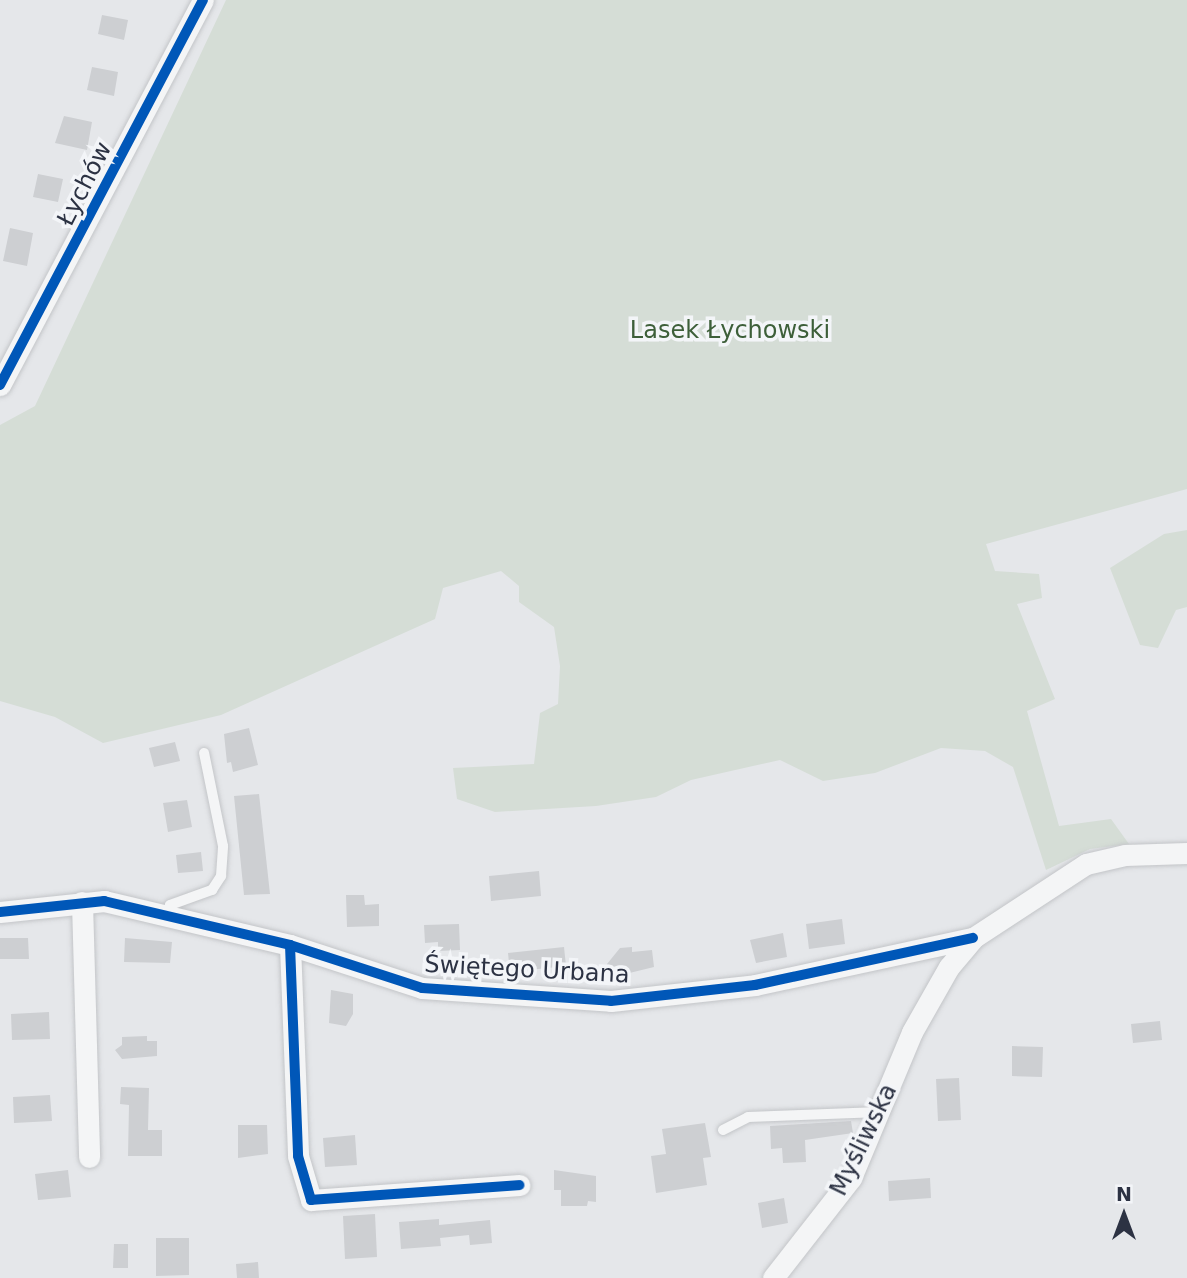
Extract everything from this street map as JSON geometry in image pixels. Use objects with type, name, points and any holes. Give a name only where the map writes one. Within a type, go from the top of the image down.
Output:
[{"type":"street","name":"Łychów","points":[[0,385],[204,0]]},
{"type":"street","points":[[973,938],[1086,864],[1125,855],[1187,852]]},
{"type":"street","name":"Świętego Urbana","points":[[0,912],[104,901],[290,946],[422,988],[611,1001],[755,985],[973,938]]},
{"type":"street","points":[[82,902],[89,1157]]},
{"type":"street","name":"Myśliwska","points":[[773,1278],[851,1178],[912,1032],[949,967],[973,938]]},
{"type":"street","points":[[290,946],[298,1156],[311,1200],[519,1185]]},
{"type":"lane","points":[[167,916],[170,905],[212,890],[221,876],[223,846],[204,752]]},
{"type":"lane","points":[[723,1130],[748,1117],[880,1112]]},
{"type":"green space","name":"Lasek Łychowski","points":[[226,0],[1187,0],[1187,489],[986,544],[995,571],[1039,574],[1042,598],[1017,604],[1055,699],[1027,711],[1059,826],[1111,819],[1129,844],[1090,849],[1046,870],[1013,767],[985,751],[941,748],[875,773],[823,781],[780,760],[691,780],[656,797],[596,806],[495,812],[457,799],[453,768],[534,764],[540,713],[558,704],[560,666],[554,627],[519,602],[519,586],[501,571],[443,588],[435,619],[221,715],[103,743],[55,717],[0,701],[0,425],[35,406]]},
{"type":"green space","points":[[1187,530],[1187,607],[1176,610],[1158,648],[1140,645],[1110,568],[1164,534]]},
{"type":"building","points":[[102,15],[128,20],[124,40],[98,34]]},
{"type":"building","points":[[92,67],[118,72],[114,96],[87,90]]},
{"type":"building","points":[[64,116],[92,122],[87,150],[55,143]]},
{"type":"building","points":[[38,174],[63,179],[58,202],[33,197]]},
{"type":"building","points":[[10,228],[33,233],[27,266],[3,261]]},
{"type":"building","points":[[249,728],[258,765],[233,772],[231,762],[227,763],[224,734]]},
{"type":"building","points":[[175,742],[180,761],[154,767],[149,748]]},
{"type":"building","points":[[259,794],[270,894],[244,895],[234,796]]},
{"type":"building","points":[[187,800],[192,827],[168,832],[163,803]]},
{"type":"building","points":[[201,852],[203,871],[178,873],[176,855]]},
{"type":"building","points":[[539,871],[541,896],[491,901],[489,876]]},
{"type":"building","points":[[346,895],[364,895],[365,905],[379,904],[379,926],[347,927]]},
{"type":"building","points":[[842,919],[845,944],[809,949],[806,924]]},
{"type":"building","points":[[459,924],[460,950],[438,951],[438,942],[425,943],[424,925]]},
{"type":"building","points":[[783,933],[787,957],[756,963],[750,940]]},
{"type":"building","points":[[0,938],[28,938],[29,959],[0,959]]},
{"type":"building","points":[[125,938],[172,942],[170,963],[124,962]]},
{"type":"building","points":[[564,947],[566,966],[510,972],[508,953]]},
{"type":"building","points":[[632,947],[632,952],[652,950],[654,967],[613,977],[607,964],[620,948]]},
{"type":"building","points":[[331,990],[353,994],[353,1014],[346,1026],[329,1023]]},
{"type":"building","points":[[49,1012],[50,1039],[12,1040],[11,1014]]},
{"type":"building","points":[[1160,1021],[1162,1040],[1133,1043],[1131,1024]]},
{"type":"building","points":[[147,1036],[147,1041],[157,1041],[157,1056],[122,1059],[115,1050],[122,1045],[122,1037]]},
{"type":"building","points":[[1012,1046],[1043,1047],[1042,1077],[1012,1076]]},
{"type":"building","points":[[959,1078],[961,1120],[938,1121],[936,1079]]},
{"type":"building","points":[[121,1087],[149,1088],[148,1130],[162,1130],[162,1156],[128,1156],[129,1105],[120,1104]]},
{"type":"building","points":[[50,1095],[52,1121],[14,1123],[13,1097]]},
{"type":"building","points":[[851,1121],[853,1133],[805,1140],[806,1162],[783,1163],[782,1148],[771,1149],[770,1126]]},
{"type":"building","points":[[705,1123],[711,1157],[703,1158],[707,1185],[656,1193],[651,1156],[666,1154],[662,1129]]},
{"type":"building","points":[[238,1125],[267,1125],[268,1154],[238,1158]]},
{"type":"building","points":[[355,1135],[357,1165],[325,1167],[323,1138]]},
{"type":"building","points":[[68,1170],[71,1197],[38,1200],[35,1174]]},
{"type":"building","points":[[554,1170],[596,1176],[596,1202],[588,1201],[587,1206],[561,1206],[561,1190],[554,1190]]},
{"type":"building","points":[[930,1178],[931,1198],[889,1201],[888,1181]]},
{"type":"building","points":[[784,1198],[788,1223],[762,1228],[758,1203]]},
{"type":"building","points":[[375,1214],[377,1257],[345,1259],[343,1216]]},
{"type":"building","points":[[439,1219],[439,1225],[490,1220],[492,1243],[470,1245],[469,1235],[440,1238],[441,1246],[401,1249],[399,1222]]},
{"type":"building","points":[[156,1238],[189,1238],[189,1275],[156,1276]]},
{"type":"building","points":[[114,1244],[128,1244],[128,1268],[113,1268]]},
{"type":"building","points":[[258,1262],[259,1278],[237,1278],[236,1264]]},
{"type":"cycle path","points":[[0,385],[203,0]]},
{"type":"cycle path","points":[[0,912],[104,901],[290,945],[422,988],[611,1001],[755,985],[973,938]]},
{"type":"cycle path","points":[[290,945],[298,1156],[311,1200],[519,1185]]}]
